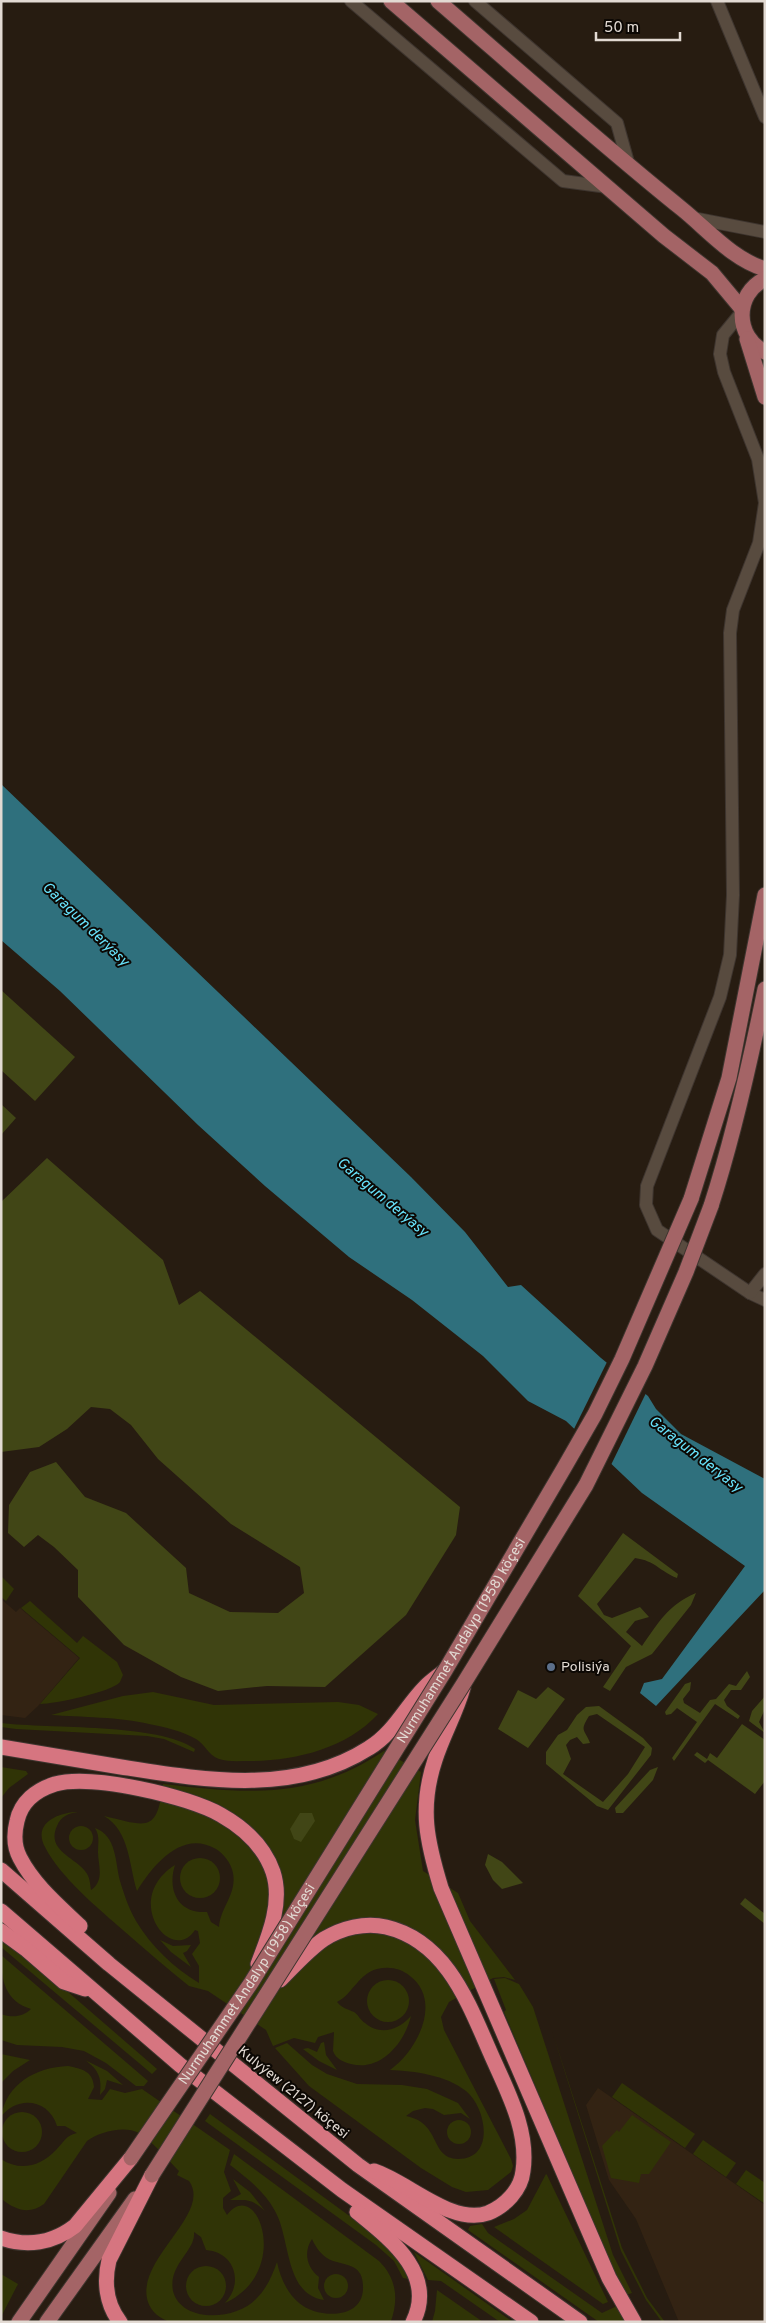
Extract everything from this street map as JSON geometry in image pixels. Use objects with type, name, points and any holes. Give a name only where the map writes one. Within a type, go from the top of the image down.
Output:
[{"type":"highway","points":[[1,1747],[197,1778],[253,1780],[295,1778],[338,1765],[379,1741],[425,1687],[446,1669]]},
{"type":"highway","points":[[464,1683],[456,1710],[435,1759],[431,1774],[427,1792],[426,1824],[428,1844],[441,1888],[609,2278],[634,2322]]},
{"type":"highway","points":[[110,1964],[93,1938],[36,1882],[19,1857],[15,1843],[18,1813],[29,1798],[43,1789],[56,1784],[68,1782],[102,1783],[146,1790],[200,1805],[220,1814],[247,1833],[264,1855],[273,1872],[276,1885],[274,1912],[266,1945],[250,1983]]},
{"type":"highway","name":"Kulyýew (2127) köçesi","points":[[1,1870],[110,1964],[358,2165],[580,2322]]},
{"type":"highway","points":[[1,1911],[180,2065],[342,2190],[531,2322]]},
{"type":"highway","points":[[268,1992],[299,1961],[325,1939],[348,1928],[377,1925],[414,1937],[431,1950],[447,1968],[473,2012],[511,2101],[520,2128],[523,2172],[518,2186],[509,2200],[488,2213],[465,2215],[446,2210],[391,2176],[358,2165]]},
{"type":"highway","points":[[1,1931],[28,1950],[64,1982],[93,1992]]},
{"type":"highway","points":[[1,2238],[19,2244],[59,2237],[75,2226],[131,2158]]},
{"type":"highway","points":[[120,2322],[108,2296],[106,2272],[109,2260],[152,2175]]},
{"type":"highway","points":[[342,2190],[355,2210],[386,2236],[405,2255],[412,2266],[420,2290],[420,2302],[413,2322]]},
{"type":"main road","points":[[391,1],[664,236],[712,273],[742,316],[765,397]]},
{"type":"main road","points":[[438,1],[714,238],[754,266],[765,269]]},
{"type":"main road","points":[[765,279],[750,290],[742,316],[748,338],[765,352]]},
{"type":"main road","name":"Nurmuhammet Andalyp (1958) köçesi","points":[[19,2322],[101,2206],[131,2158],[250,1983],[446,1669],[595,1414],[634,1333],[691,1199],[729,1078],[765,895]]},
{"type":"main road","name":"Nurmuhammet Andalyp (1958) köçesi","points":[[47,2322],[152,2175],[464,1683],[586,1485],[645,1366],[686,1272],[711,1206],[746,1085],[765,989]]},
{"type":"street","points":[[351,1],[563,181],[608,187]]},
{"type":"street","points":[[475,1],[617,123],[629,166]]},
{"type":"street","points":[[717,1],[765,117]]},
{"type":"street","points":[[693,218],[765,232]]},
{"type":"street","points":[[742,316],[722,335],[720,354],[724,372],[758,459],[765,503],[759,543],[732,610],[730,633],[732,895],[730,955],[720,997],[647,1186],[646,1205],[657,1230],[750,1293],[765,1300]]},
{"type":"street","points":[[750,1293],[765,1274]]},
{"type":"shaded area","points":[[1,1599],[16,1612],[20,1608],[79,1658],[38,1706],[25,1718],[1,1715]]},
{"type":"shaded area","points":[[598,2088],[765,2205],[765,2322],[679,2322],[636,2219],[609,2180],[586,2105]]},
{"type":"green space","points":[[1,990],[75,1057],[35,1101],[1,1070]]},
{"type":"green space","points":[[1,1104],[16,1118],[1,1135]]},
{"type":"green space","points":[[47,1158],[163,1260],[179,1305],[200,1291],[460,1507],[456,1535],[406,1615],[325,1687],[267,1686],[218,1691],[181,1677],[124,1645],[78,1597],[78,1570],[54,1547],[38,1535],[24,1547],[8,1533],[9,1505],[30,1472],[56,1462],[85,1497],[126,1513],[186,1568],[189,1593],[230,1612],[278,1613],[304,1593],[300,1567],[231,1524],[158,1459],[131,1425],[110,1409],[91,1407],[67,1429],[39,1447],[1,1452],[1,1202]]},
{"type":"green space","points":[[623,1533],[678,1574],[677,1578],[648,1561],[635,1558],[597,1604],[604,1615],[612,1618],[640,1607],[649,1617],[635,1621],[626,1632],[642,1646],[671,1609],[696,1593],[691,1605],[652,1654],[626,1667],[610,1691],[603,1687],[631,1646],[578,1596]]},
{"type":"green space","points":[[1,1576],[14,1589],[6,1601],[1,1597]]},
{"type":"green space","points":[[30,1601],[77,1643],[83,1636],[117,1662],[123,1675],[120,1682],[106,1690],[69,1700],[40,1704],[80,1658],[21,1608]]},
{"type":"green space","points":[[747,1671],[750,1677],[741,1690],[731,1690],[724,1700],[727,1706],[740,1716],[738,1719],[715,1704],[674,1761],[672,1758],[697,1722],[677,1708],[671,1714],[666,1715],[665,1712],[685,1684],[691,1682],[690,1690],[683,1699],[684,1703],[700,1713],[710,1700],[716,1699],[729,1684],[736,1686]]},
{"type":"green space","points":[[548,1687],[565,1699],[528,1748],[498,1729],[518,1690],[536,1699]]},
{"type":"green space","points":[[153,1692],[214,1705],[338,1702],[359,1705],[378,1714],[351,1736],[318,1751],[284,1759],[237,1761],[219,1759],[212,1755],[196,1739],[167,1728],[126,1720],[51,1715],[123,1696]]},
{"type":"green space","points":[[765,1696],[765,1709],[759,1722],[765,1733],[749,1721],[752,1711]]},
{"type":"green space","points":[[599,1706],[643,1738],[652,1748],[651,1755],[608,1810],[597,1806],[546,1764],[546,1752],[558,1735],[567,1730],[577,1715],[586,1707]],"holes":[[[597,1714],[645,1747],[628,1774],[603,1802],[563,1774],[571,1759],[566,1745],[570,1740],[577,1737],[583,1744],[590,1743],[584,1730],[589,1716]]]},
{"type":"green space","points":[[1,1723],[131,1731],[178,1741],[195,1749],[194,1752],[164,1739],[147,1736],[16,1729],[1,1727]]},
{"type":"green space","points":[[742,1724],[765,1740],[765,1781],[755,1794],[708,1760],[705,1763],[694,1755],[697,1752],[707,1759],[710,1753],[717,1758]]},
{"type":"green space","points":[[384,1751],[421,1772],[415,1820],[423,1871],[458,1893],[470,1921],[515,1980],[504,1977],[493,1978],[449,2002],[441,2017],[444,2030],[513,2166],[511,2172],[488,2190],[466,2192],[452,2187],[421,2168],[309,2086],[275,2048],[287,2043],[312,2065],[327,2074],[357,2084],[402,2085],[427,2089],[458,2103],[470,2119],[461,2113],[444,2115],[433,2109],[425,2108],[413,2111],[406,2116],[417,2120],[425,2126],[431,2132],[438,2147],[449,2157],[458,2159],[470,2157],[478,2151],[483,2142],[484,2131],[479,2108],[466,2091],[449,2081],[439,2078],[409,2071],[390,2070],[400,2062],[417,2038],[425,2012],[425,1999],[420,1986],[410,1976],[395,1968],[377,1969],[365,1975],[337,2002],[355,2013],[363,2022],[377,2029],[389,2030],[395,2028],[411,2016],[408,2026],[397,2045],[382,2059],[372,2064],[362,2065],[340,2060],[333,2051],[334,2032],[318,2037],[315,2043],[294,2038],[273,2046],[266,2030],[208,1991],[189,1986],[103,1913],[60,1870],[42,1839],[42,1831],[50,1820],[63,1814],[78,1812],[63,1817],[57,1826],[55,1841],[63,1852],[87,1873],[91,1890],[98,1882],[100,1872],[98,1837],[95,1828],[102,1832],[114,1850],[118,1874],[136,1921],[164,1956],[199,1983],[199,1966],[192,1954],[200,1943],[198,1931],[195,1930],[185,1939],[174,1940],[164,1934],[156,1924],[151,1910],[152,1895],[159,1879],[175,1865],[173,1883],[177,1899],[189,1909],[197,1912],[207,1912],[211,1922],[219,1927],[222,1914],[233,1888],[233,1873],[229,1862],[216,1849],[204,1844],[192,1843],[180,1847],[160,1861],[137,1891],[124,1840],[113,1823],[104,1816],[140,1823],[153,1819],[161,1800],[163,1784],[223,1790],[278,1790],[304,1786],[330,1778],[357,1767]]},
{"type":"green space","points":[[1,1767],[26,1771],[28,1774],[9,1788],[1,1798]]},
{"type":"green space","points":[[658,1767],[653,1780],[623,1813],[616,1813],[615,1808],[650,1770]]},
{"type":"green space","points":[[300,1813],[312,1813],[315,1821],[301,1842],[294,1839],[290,1829]]},
{"type":"green space","points":[[81,1826],[86,1827],[92,1833],[92,1843],[86,1849],[81,1850],[76,1849],[70,1843],[69,1838],[70,1833],[76,1827]]},
{"type":"green space","points":[[488,1854],[502,1862],[523,1883],[502,1889],[493,1880],[485,1865]]},
{"type":"green space","points":[[200,1858],[211,1861],[217,1867],[220,1878],[217,1889],[211,1895],[200,1898],[189,1895],[183,1889],[180,1878],[183,1867],[189,1861]]},
{"type":"green space","points":[[745,1898],[765,1914],[765,1924],[740,1904]]},
{"type":"green space","points":[[1,1938],[23,1953],[157,2069],[152,2074],[1,1947]]},
{"type":"green space","points":[[160,1940],[173,1946],[191,1945],[183,1953],[191,1967],[171,1952]]},
{"type":"green space","points":[[1,1955],[148,2081],[144,2086],[136,2086],[106,2063],[84,2051],[62,2047],[17,2045],[1,2040],[1,2014],[17,2016],[31,2009],[15,2001],[6,1988],[2,1973]]},
{"type":"green space","points":[[505,1978],[519,1984],[533,2007],[613,2255],[632,2293],[626,2295],[608,2257],[504,2012],[506,2010],[494,1979]]},
{"type":"green space","points":[[388,1980],[403,1986],[409,2001],[403,2016],[388,2022],[373,2016],[367,2001],[373,1986]]},
{"type":"green space","points":[[552,2031],[622,2248],[647,2298],[665,2322],[662,2322],[646,2300],[621,2251]]},
{"type":"green space","points":[[324,2042],[326,2055],[337,2070],[319,2061],[303,2049],[308,2048],[317,2052],[321,2043]]},
{"type":"green space","points":[[1,2054],[30,2060],[13,2071],[1,2083]]},
{"type":"green space","points":[[85,2060],[107,2071],[123,2085],[107,2080],[105,2089],[100,2095],[100,2079],[94,2067]]},
{"type":"green space","points":[[68,2066],[82,2070],[91,2077],[94,2087],[88,2099],[102,2100],[110,2089],[125,2093],[142,2089],[230,2150],[224,2172],[231,2191],[223,2198],[223,2208],[227,2215],[238,2206],[249,2208],[257,2217],[263,2232],[263,2251],[258,2271],[246,2289],[225,2303],[234,2287],[235,2278],[230,2262],[216,2252],[206,2250],[201,2237],[194,2232],[191,2245],[174,2273],[173,2281],[173,2291],[178,2301],[186,2309],[197,2313],[223,2315],[247,2306],[263,2291],[277,2262],[282,2279],[295,2299],[316,2312],[337,2314],[355,2307],[361,2299],[363,2281],[358,2271],[350,2266],[326,2258],[312,2239],[307,2254],[308,2260],[312,2269],[319,2277],[318,2288],[324,2300],[311,2296],[302,2288],[290,2264],[280,2223],[275,2211],[261,2192],[230,2165],[234,2154],[379,2261],[389,2274],[394,2289],[395,2304],[391,2321],[170,2322],[160,2317],[149,2306],[147,2286],[152,2270],[161,2254],[191,2208],[194,2194],[189,2181],[177,2175],[179,2171],[159,2150],[139,2133],[133,2131],[112,2131],[87,2141],[44,2204],[33,2209],[23,2210],[3,2200],[1,2159],[8,2163],[23,2166],[37,2163],[50,2156],[67,2138],[77,2133],[65,2126],[57,2126],[53,2117],[40,2105],[24,2103],[15,2105],[1,2117],[4,2105],[9,2095],[24,2080],[45,2070]]},
{"type":"green space","points":[[622,2083],[695,2134],[685,2148],[612,2097]]},
{"type":"green space","points":[[18,2112],[26,2112],[33,2115],[39,2121],[42,2132],[39,2143],[33,2149],[26,2152],[18,2152],[11,2149],[5,2143],[2,2136],[2,2128],[5,2121],[11,2115]]},
{"type":"green space","points":[[210,2114],[381,2239],[399,2257],[409,2279],[403,2278],[394,2261],[376,2245],[205,2121]]},
{"type":"green space","points":[[632,2115],[671,2142],[649,2174],[641,2174],[639,2183],[611,2178],[602,2146],[617,2130],[619,2132]]},
{"type":"green space","points":[[459,2120],[464,2121],[470,2127],[470,2137],[464,2143],[459,2144],[454,2143],[448,2137],[447,2132],[448,2127],[454,2121]]},
{"type":"green space","points":[[703,2140],[736,2163],[726,2177],[693,2154]]},
{"type":"green space","points":[[746,2170],[765,2183],[765,2204],[736,2184]]},
{"type":"green space","points":[[546,2174],[608,2302],[603,2304],[494,2227],[514,2219],[527,2210]]},
{"type":"green space","points":[[233,2179],[250,2192],[265,2211],[249,2201],[230,2200],[241,2194]]},
{"type":"green space","points":[[482,2224],[488,2233],[602,2313],[617,2306],[626,2322],[599,2322],[468,2230],[470,2226]]},
{"type":"green space","points":[[414,2252],[513,2322],[500,2322],[441,2281],[428,2280]]},
{"type":"green space","points":[[202,2266],[210,2266],[217,2269],[223,2275],[226,2286],[223,2297],[217,2303],[210,2306],[202,2306],[195,2303],[189,2297],[186,2290],[186,2282],[189,2275],[195,2269]]},
{"type":"green space","points":[[1,2274],[18,2284],[1,2317]]},
{"type":"green space","points":[[336,2274],[341,2275],[347,2281],[347,2291],[341,2297],[336,2298],[331,2297],[325,2291],[324,2286],[325,2281],[331,2275]]},
{"type":"green space","points":[[437,2290],[483,2322],[432,2322]]},
{"type":"water","name":"Garagum derýasy","points":[[1,784],[411,1177],[465,1232],[508,1287],[521,1285],[601,1358],[648,1396],[656,1409],[681,1434],[765,1479],[765,1590],[656,1706],[640,1693],[644,1683],[662,1679],[745,1566],[642,1493],[566,1421],[528,1401],[483,1356],[412,1300],[349,1257],[265,1186],[198,1125],[60,991],[1,940]]},
{"type":"pier","points":[[608,1360],[647,1391],[610,1467],[573,1431]]},
{"type":"place","name":"Polisiýa","points":[[551,1667]]}]
